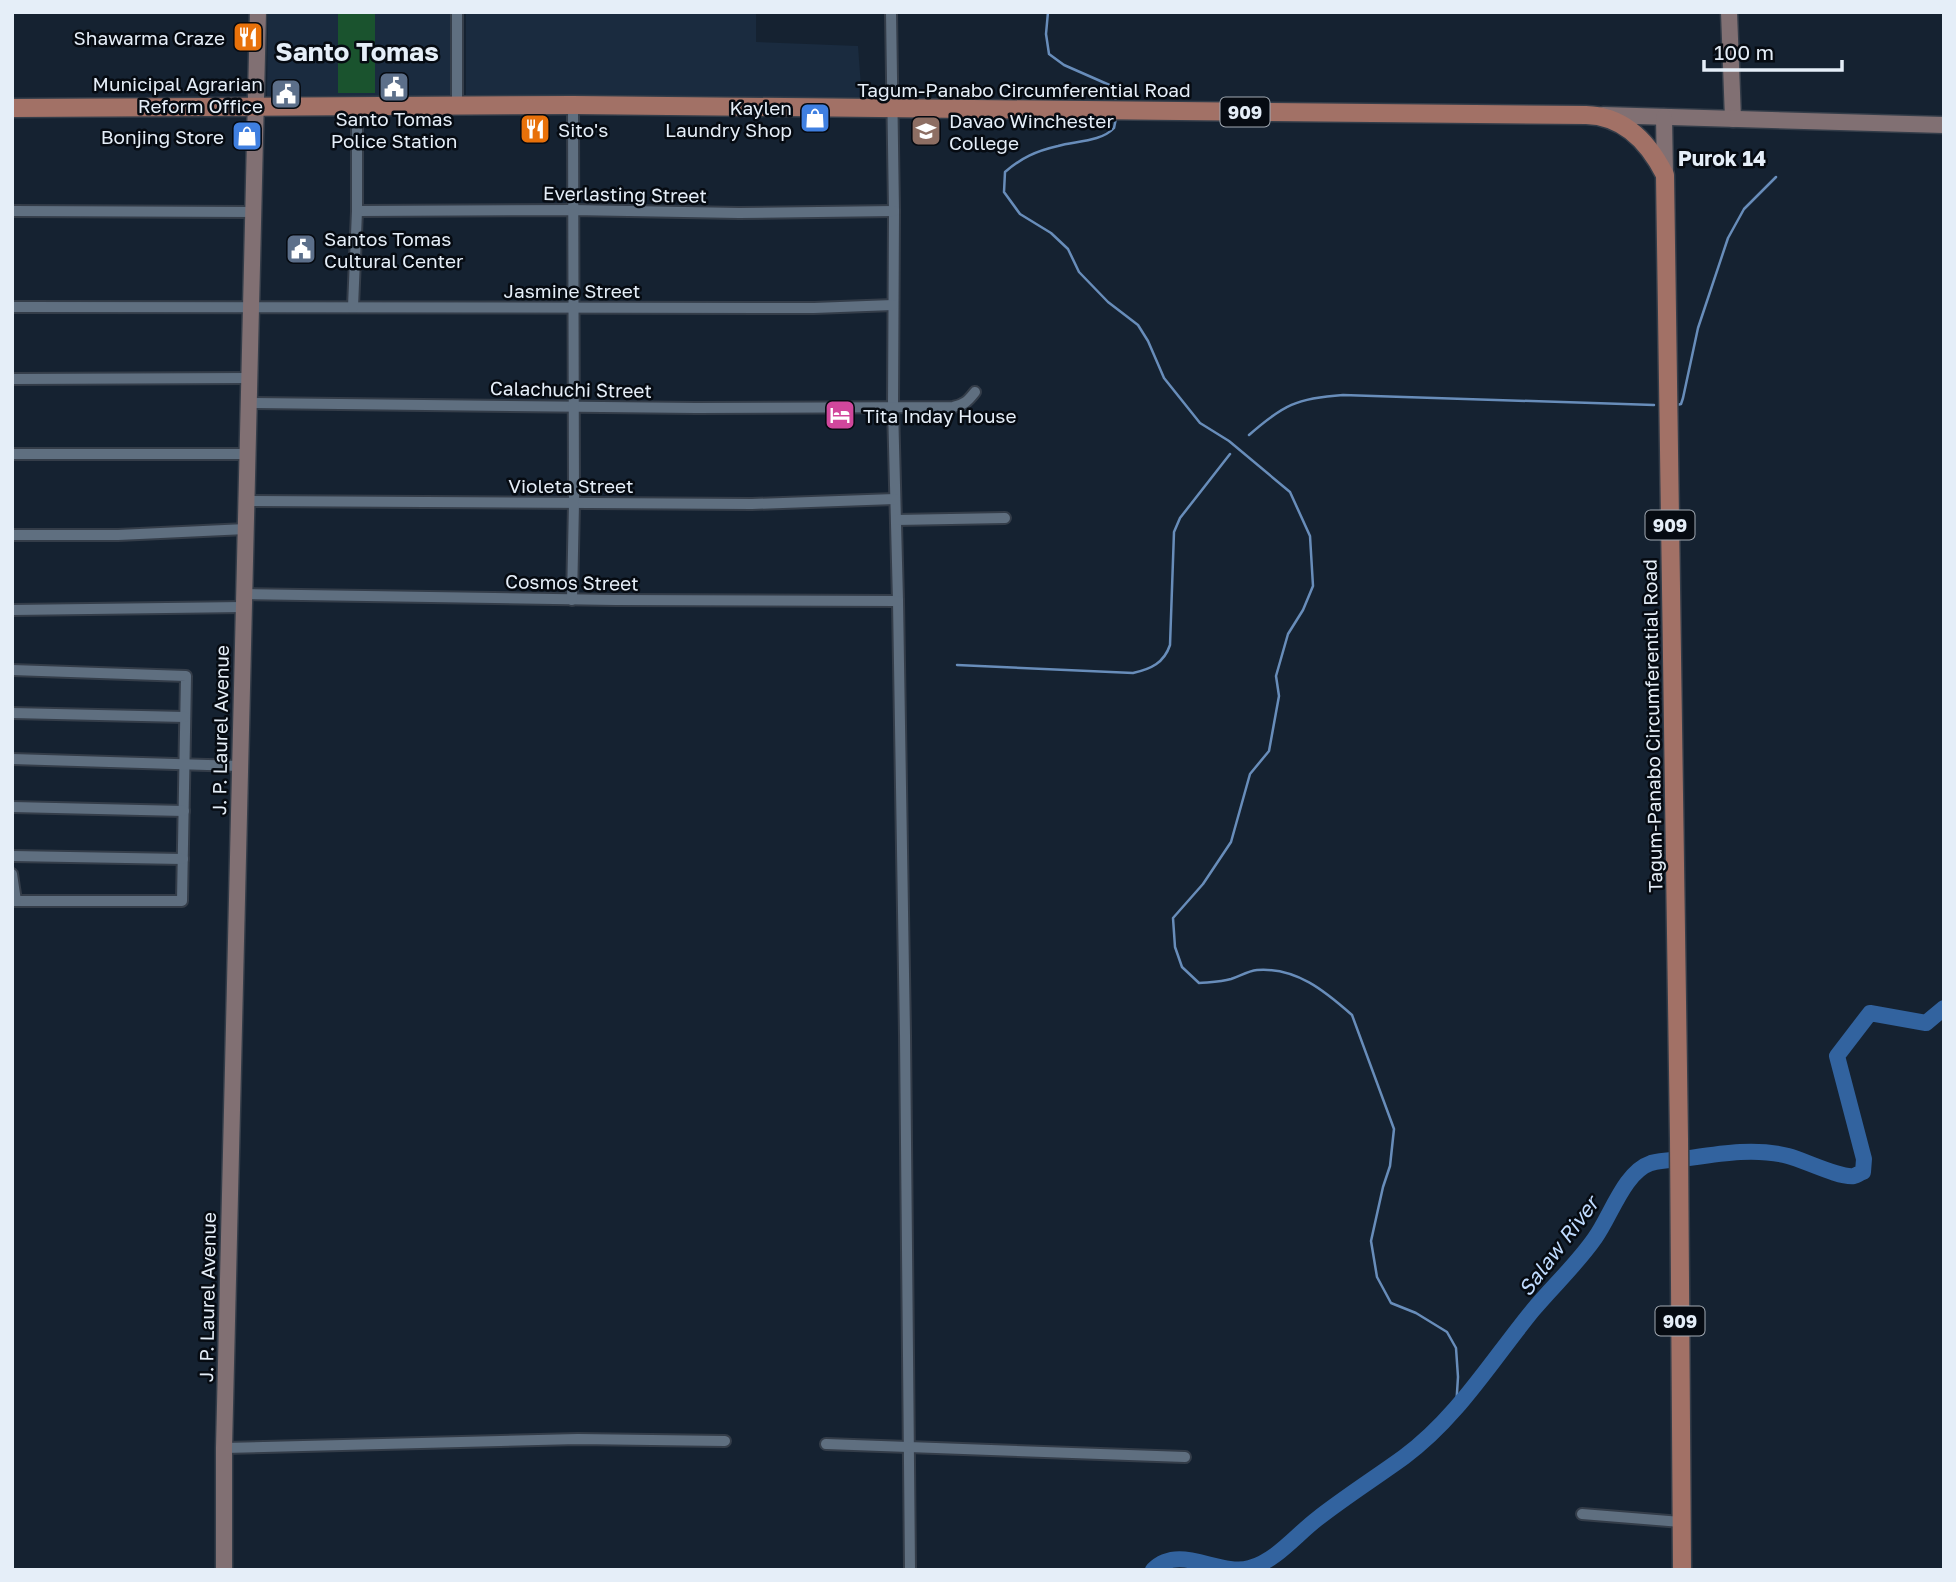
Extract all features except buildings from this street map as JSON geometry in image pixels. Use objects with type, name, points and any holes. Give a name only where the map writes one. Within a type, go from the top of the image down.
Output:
[{"type":"main road","name":"Tagum-Panabo Circumferential Road","points":[[12,108],[573,105],[1598,115],[1639,136],[1650,148],[1665,175],[1679,1139],[1682,1570]]},
{"type":"street","name":"J. P. Laurel Avenue","points":[[224,1570],[224,1448],[258,12]]},
{"type":"street","points":[[457,12],[457,106]]},
{"type":"street","points":[[891,12],[893,407],[898,601],[910,1570]]},
{"type":"street","points":[[1729,12],[1732,119]]},
{"type":"street","points":[[572,600],[573,105]]},
{"type":"street","points":[[353,307],[357,106]]},
{"type":"street","points":[[1598,115],[1944,125]]},
{"type":"street","points":[[1664,117],[1665,175]]},
{"type":"street","points":[[12,211],[254,212]]},
{"type":"street","name":"Everlasting Street","points":[[356,211],[894,211]]},
{"type":"street","name":"Jasmine Street","points":[[12,307],[814,308],[893,305]]},
{"type":"street","points":[[12,379],[250,378]]},
{"type":"street","name":"Calachuchi Street","points":[[249,403],[696,408],[953,407],[968,401],[975,392]]},
{"type":"street","points":[[12,454],[248,454]]},
{"type":"street","name":"Violeta Street","points":[[247,501],[752,504],[895,499]]},
{"type":"street","points":[[896,520],[1005,518]]},
{"type":"street","points":[[12,535],[118,535],[246,529]]},
{"type":"street","name":"Cosmos Street","points":[[12,610],[244,601],[898,601]]},
{"type":"street","points":[[12,670],[186,676],[182,901],[14,901],[12,874]]},
{"type":"street","points":[[12,713],[185,717]]},
{"type":"street","points":[[12,759],[240,766]]},
{"type":"street","points":[[12,807],[184,811]]},
{"type":"street","points":[[12,856],[183,859]]},
{"type":"street","points":[[224,1448],[578,1440],[725,1441]]},
{"type":"street","points":[[826,1444],[1185,1457]]},
{"type":"street","points":[[1583,1514],[1681,1522]]},
{"type":"shaded area","points":[[268,12],[451,12],[451,97],[267,97]]},
{"type":"shaded area","points":[[466,12],[756,12],[756,42],[858,46],[862,100],[466,98]]},
{"type":"green space","points":[[338,12],[375,12],[375,93],[338,93]]},
{"type":"waterway","points":[[1048,12],[1046,34],[1049,54],[1064,65],[1114,87],[1116,104]]},
{"type":"waterway","points":[[1116,118],[1114,128],[1109,133],[1043,150],[1017,163],[1005,172],[1004,192],[1020,214],[1051,233],[1068,249],[1079,272],[1108,302],[1138,325],[1164,378],[1200,423],[1229,441],[1290,492],[1310,536],[1313,586],[1303,610],[1288,634],[1276,676],[1279,696],[1269,751],[1250,774],[1231,842],[1203,884],[1173,918],[1175,947],[1182,967],[1199,983],[1227,980],[1257,970],[1284,972],[1309,982],[1352,1015],[1394,1129],[1390,1166],[1371,1241],[1377,1277],[1391,1303],[1416,1313],[1447,1332],[1456,1348],[1456,1408]]},
{"type":"waterway","points":[[1677,405],[1681,404],[1683,398],[1698,328],[1728,238],[1744,209],[1776,177]]},
{"type":"waterway","points":[[1249,435],[1292,405],[1314,398],[1343,395],[1654,405]]},
{"type":"waterway","points":[[957,665],[1133,673],[1156,664],[1170,645],[1174,532],[1180,518],[1230,454]]},
{"type":"waterway","name":"Salaw River","points":[[1153,1570],[1175,1560],[1238,1570],[1260,1564],[1423,1442],[1457,1407],[1533,1310],[1588,1248],[1626,1185],[1641,1168],[1659,1161],[1722,1153],[1762,1152],[1788,1156],[1848,1176],[1863,1172],[1864,1159],[1837,1056],[1870,1013],[1926,1023],[1944,1008]]},
{"type":"place","name":"Shawarma Craze","points":[[248,37]]},
{"type":"place","name":"Santo Tomas Police Station","points":[[394,87]]},
{"type":"place","name":"Municipal Agrarian Reform Office","points":[[286,94]]},
{"type":"place","name":"Kaylen Laundry Shop","points":[[815,118]]},
{"type":"place","name":"Sito's","points":[[535,129]]},
{"type":"place","name":"Davao Winchester College","points":[[926,131]]},
{"type":"place","name":"Bonjing Store","points":[[247,136]]},
{"type":"place","name":"Santos Tomas Cultural Center","points":[[301,249]]},
{"type":"place","name":"Tita Inday House","points":[[840,415]]},
{"type":"district","name":"Santo Tomas","points":[[357,51]]},
{"type":"district","name":"Purok 14","points":[[1722,158]]}]
